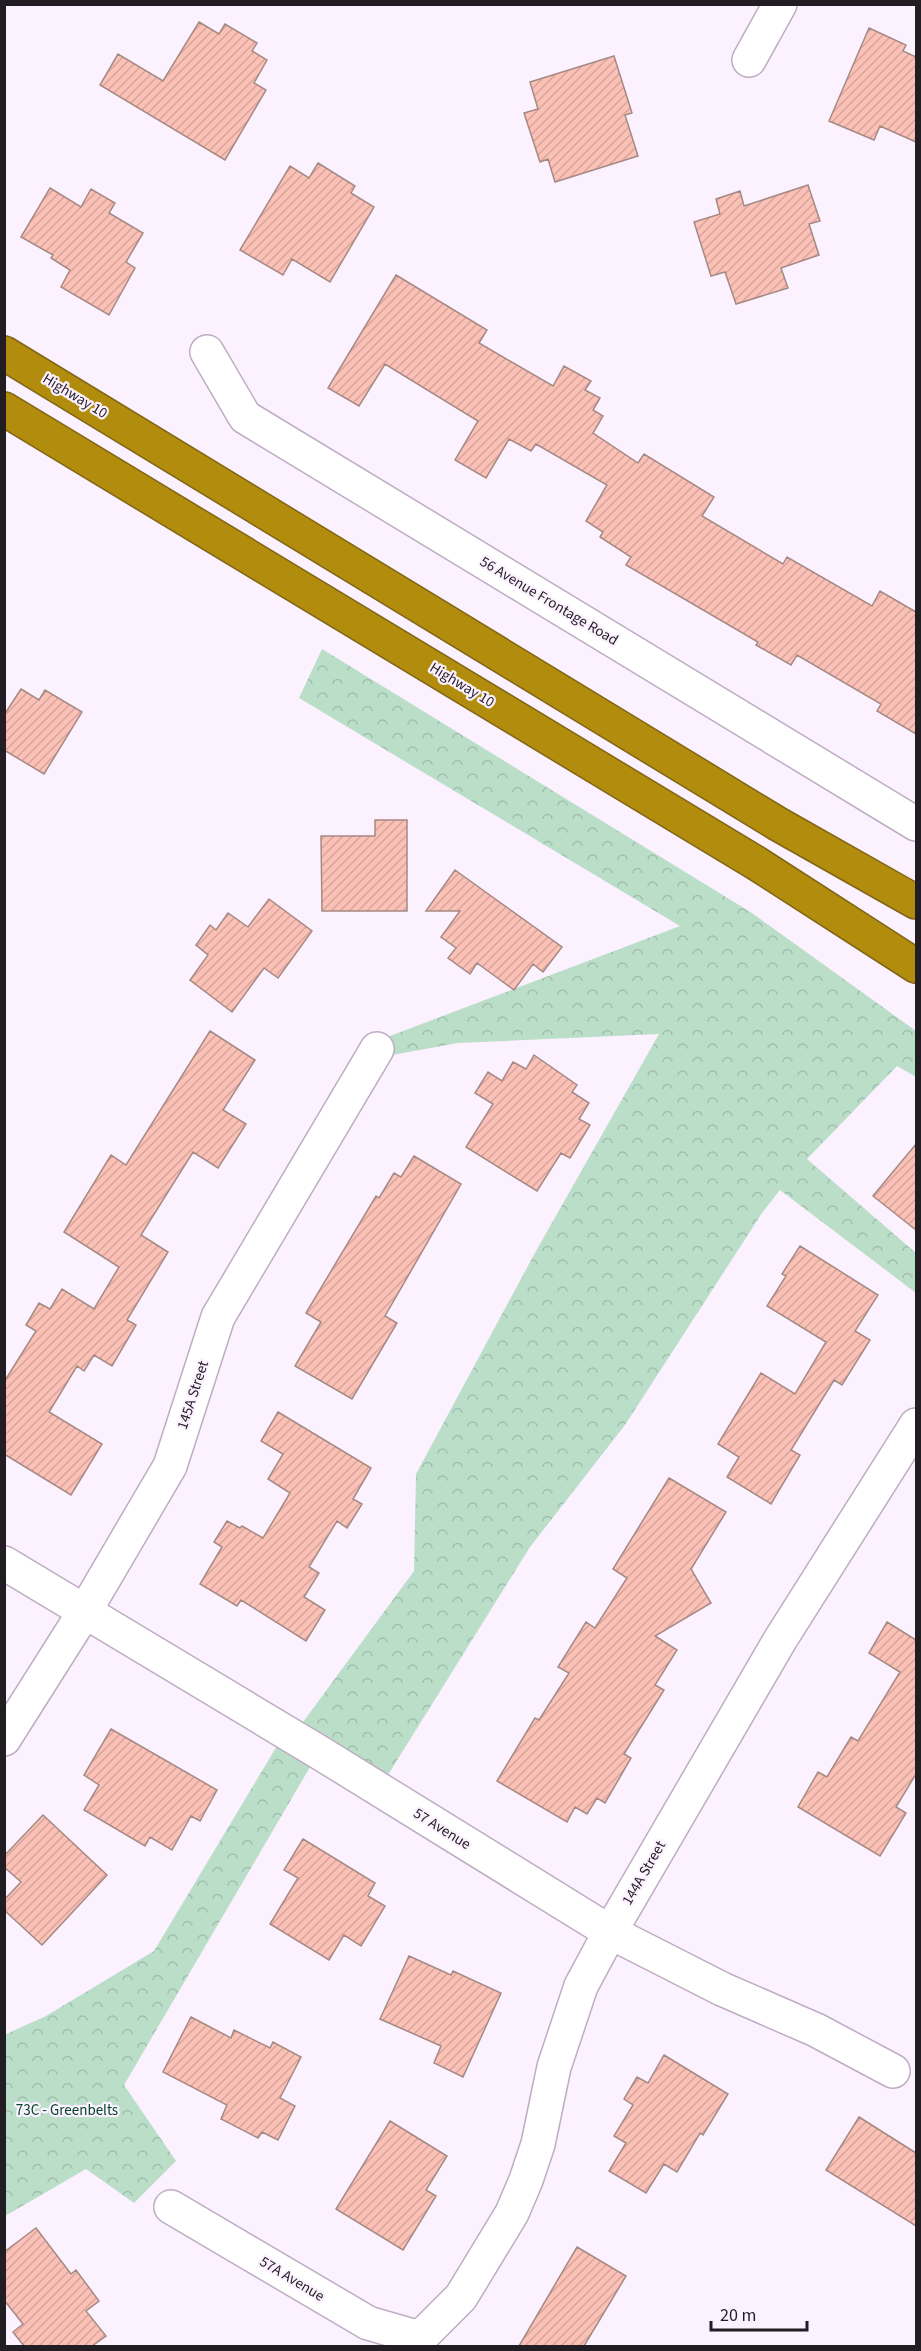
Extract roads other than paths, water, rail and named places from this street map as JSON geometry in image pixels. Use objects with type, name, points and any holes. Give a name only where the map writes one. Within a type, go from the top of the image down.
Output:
[{"type":"highway","name":"Highway 10","points":[[4,353],[778,824],[916,902]]},
{"type":"highway","name":"Highway 10","points":[[4,410],[756,863],[916,966]]},
{"type":"street","points":[[749,60],[780,4]]},
{"type":"street","name":"56 Avenue Frontage Road","points":[[207,352],[246,417],[916,824]]},
{"type":"street","name":"145A Street","points":[[4,1739],[85,1611],[170,1466],[218,1317],[377,1049]]},
{"type":"street","name":"144A Street","points":[[420,2338],[461,2297],[512,2213],[538,2144],[554,2067],[581,1986],[610,1932],[780,1640],[916,1425]]},
{"type":"street","name":"57 Avenue","points":[[4,1563],[317,1751],[610,1932],[722,1989],[816,2030],[893,2071]]},
{"type":"street","name":"57A Avenue","points":[[171,2207],[368,2323],[420,2338]]},
{"type":"park label","name":"73C - Greenbelts","points":[[67,2110]]}]
